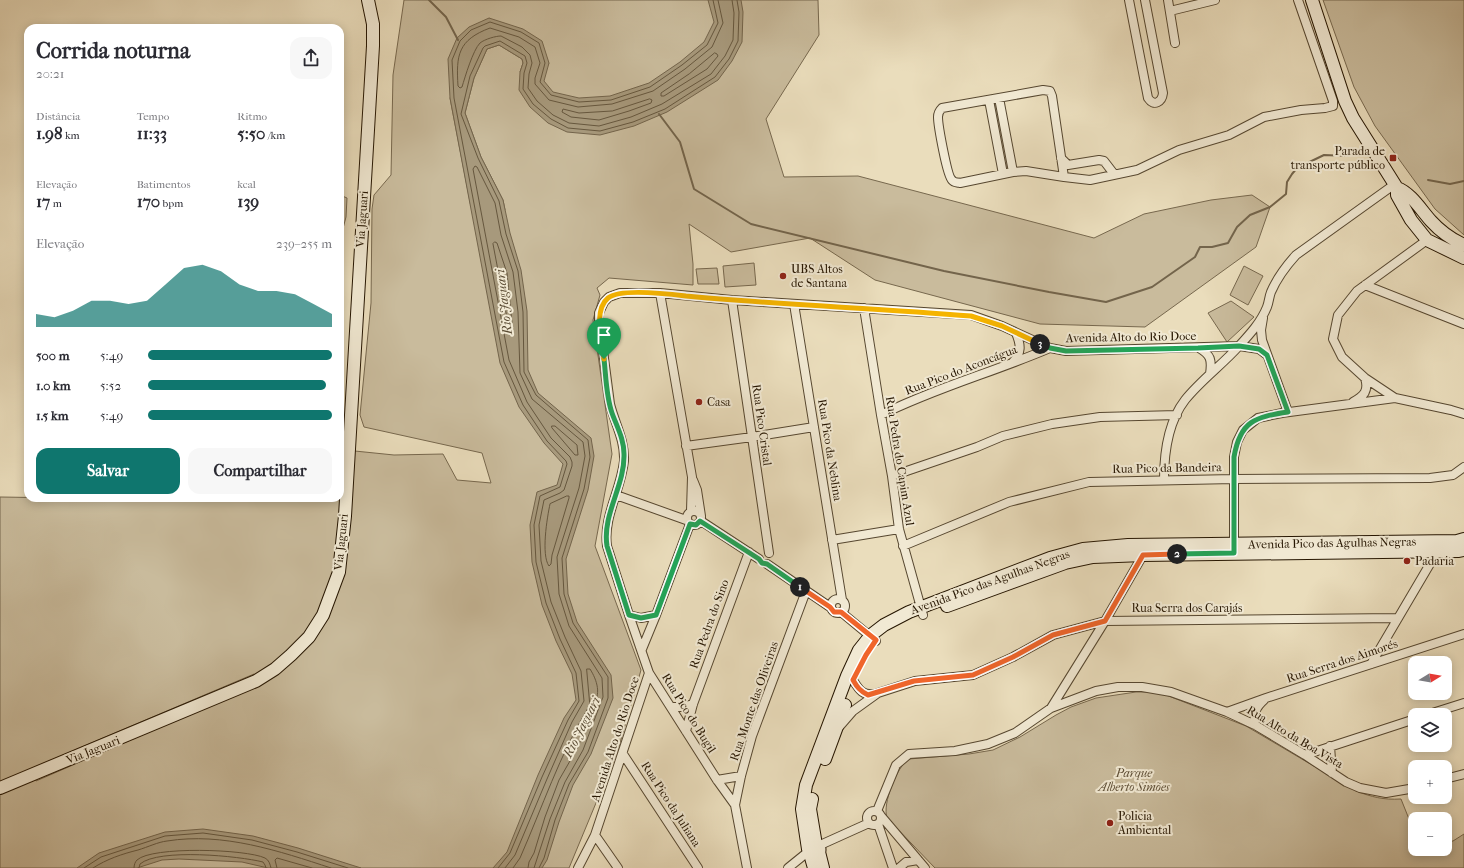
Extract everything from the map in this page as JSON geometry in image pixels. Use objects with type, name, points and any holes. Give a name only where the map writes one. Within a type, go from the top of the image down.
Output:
[{"type":"street","name":"Via Jaguari","points":[[0,788],[256,681],[275,669],[291,655],[309,637],[323,615],[339,572],[345,516],[373,46],[373,24],[368,0]]},
{"type":"street","points":[[1129,0],[1148,98],[1150,102],[1155,103],[1159,102],[1163,93],[1145,0]]},
{"type":"street","points":[[1168,0],[1175,43]]},
{"type":"street","points":[[1170,11],[1215,0]]},
{"type":"street","points":[[1064,178],[1050,91],[1044,90],[942,108],[940,111],[938,119],[944,156],[950,178],[955,182],[1026,171],[1064,178],[1090,180],[1137,170],[1179,150],[1229,135],[1264,117],[1333,106],[1333,101],[1298,0]]},
{"type":"street","points":[[1312,0],[1347,105],[1353,118],[1396,186],[1397,195],[1411,220],[1427,240],[1464,258]]},
{"type":"street","points":[[1000,98],[1013,172]]},
{"type":"street","points":[[989,100],[1003,174]]},
{"type":"street","points":[[1061,157],[1068,165],[1099,160],[1104,161],[1114,174]]},
{"type":"street","points":[[1396,186],[1404,190],[1432,222],[1444,233],[1464,245]]},
{"type":"street","points":[[1288,412],[1262,340],[1261,330],[1271,293],[1277,279],[1296,255],[1396,186]]},
{"type":"street","points":[[1395,398],[1365,378],[1342,357],[1334,339],[1338,315],[1357,291],[1427,240]]},
{"type":"street","points":[[1365,286],[1464,324]]},
{"type":"street","name":"Avenida Alto do Rio Doce","points":[[578,868],[595,835],[650,673],[629,615],[607,546],[606,527],[624,463],[622,439],[610,404],[599,313],[604,302],[609,297],[620,293],[660,294],[971,316],[1002,326],[1050,348],[1066,351],[1239,346],[1259,349],[1267,355]]},
{"type":"street","points":[[616,495],[696,525],[701,518],[697,490],[692,477],[686,446],[660,294]]},
{"type":"street","name":"Rua Pico Cristal","points":[[732,300],[769,553]]},
{"type":"street","name":"Rua Pico da Neblina","points":[[794,304],[843,606]]},
{"type":"street","name":"Rua Pedra do Capim Azul","points":[[864,308],[892,476],[899,529],[921,611]]},
{"type":"street","points":[[1164,480],[1164,464],[1171,428],[1184,402],[1210,374],[1229,357],[1255,328],[1267,308]]},
{"type":"street","points":[[1011,364],[1018,357],[1020,351],[1020,344],[1016,333]]},
{"type":"street","name":"Rua Pico do Aconcágua","points":[[881,415],[952,384],[1011,364],[1050,348]]},
{"type":"street","points":[[1198,348],[1207,353],[1211,359],[1210,374]]},
{"type":"street","points":[[1349,404],[1360,399],[1364,395],[1367,384],[1365,378]]},
{"type":"street","points":[[1234,549],[1235,449],[1243,430],[1258,418],[1288,412],[1395,398],[1464,414]]},
{"type":"street","points":[[892,476],[977,447],[1003,436],[1052,424],[1100,417],[1177,415]]},
{"type":"street","points":[[686,446],[814,427]]},
{"type":"street","name":"Rua Pico da Bandeira","points":[[903,546],[1009,502],[1090,482],[1234,478],[1430,478],[1453,475],[1464,467]]},
{"type":"street","points":[[642,649],[656,615],[688,522],[688,513],[691,511],[692,477]]},
{"type":"street","points":[[691,511],[696,511],[701,518],[759,559],[762,563],[767,564],[830,607],[834,612],[843,606]]},
{"type":"street","points":[[832,540],[899,529]]},
{"type":"street","name":"Avenida Pico das Agulhas Negras","points":[[814,868],[810,809],[814,788],[853,680],[874,638],[884,625],[894,619],[1065,563],[1093,557],[1234,549],[1457,541],[1464,539]]},
{"type":"street","name":"Avenida Pico das Agulhas Negras","points":[[921,611],[1043,561],[1083,549],[1128,545],[1234,549],[1437,552],[1464,550]]},
{"type":"street","name":"Rua Pedra do Sino","points":[[686,732],[693,704],[749,552]]},
{"type":"street","points":[[759,559],[763,552],[769,553],[771,559],[767,564]]},
{"type":"street","points":[[1371,664],[1437,552]]},
{"type":"street","points":[[1051,708],[1105,621],[1143,555]]},
{"type":"street","name":"Rua Monte das Oliveiras","points":[[747,868],[735,805],[741,776],[752,736],[806,591]]},
{"type":"street","points":[[830,607],[831,602],[835,599],[843,606],[857,624],[874,638]]},
{"type":"street","points":[[629,615],[641,618],[656,615]]},
{"type":"street","name":"Rua Serra dos Carajás","points":[[836,729],[853,711],[878,693],[914,681],[973,675],[1013,657],[1053,635],[1105,621],[1398,618]]},
{"type":"street","name":"Rua Serra dos Aimorés","points":[[1227,712],[1464,634]]},
{"type":"street","name":"Avenida Pico das Agulhas Negras","points":[[823,868],[813,850],[802,808],[806,785],[847,676],[859,650],[874,638]]},
{"type":"street","name":"Rua Pico do Bugil","points":[[650,673],[686,732],[735,805]]},
{"type":"street","points":[[853,680],[862,692],[868,695],[878,693]]},
{"type":"street","name":"Rua Alto da Boa Vista","points":[[877,819],[896,765],[910,754],[955,751],[988,744],[1015,734],[1051,708],[1096,692],[1118,687],[1142,687],[1171,692],[1227,712],[1255,725],[1354,786],[1378,793],[1395,793],[1408,790]]},
{"type":"street","points":[[1255,725],[1254,716],[1256,708],[1266,698]]},
{"type":"street","points":[[1448,708],[1464,703]]},
{"type":"street","points":[[671,707],[682,707],[693,704]]},
{"type":"street","points":[[1305,755],[1408,721]]},
{"type":"street","points":[[1330,746],[1332,772]]},
{"type":"street","name":"Rua Pico da Juliana","points":[[623,754],[698,868]]},
{"type":"street","points":[[1452,777],[1464,774]]},
{"type":"street","points":[[717,780],[741,776]]},
{"type":"street","points":[[854,829],[870,811],[877,819],[898,836],[925,868]]},
{"type":"street","points":[[788,868],[813,850],[877,819]]},
{"type":"street","points":[[877,819],[893,868]]},
{"type":"street","points":[[595,835],[618,868]]},
{"type":"street","points":[[899,868],[906,862],[918,860]]},
{"type":"green space","points":[[404,0],[818,0],[819,35],[766,119],[784,177],[858,176],[1094,238],[1144,214],[1211,200],[1252,195],[1270,207],[1256,247],[1145,327],[1040,324],[875,280],[810,238],[731,252],[689,224],[693,264],[693,285],[609,278],[597,288],[600,295],[593,320],[612,454],[595,546],[641,670],[618,750],[569,868],[0,868],[0,497],[24,497],[24,502],[344,502],[344,450],[394,455],[443,454],[457,480],[491,483],[482,453],[364,427],[360,415],[371,303],[372,209],[374,195],[391,175],[393,75]],"holes":[[[489,18],[549,63],[534,87],[520,72],[523,63],[522,59],[499,45],[487,49],[474,78],[465,113],[481,157],[503,200],[505,210],[471,207],[450,98]],[[254,674],[262,683],[36,781],[30,769]]]},
{"type":"green space","points":[[1323,0],[1464,0],[1464,235],[1435,209],[1375,126],[1354,87]]},
{"type":"green space","points":[[344,197],[347,198],[344,225]]},
{"type":"green space","points":[[754,263],[756,285],[725,287],[723,266]]},
{"type":"green space","points":[[1244,266],[1263,276],[1248,305],[1230,295]]},
{"type":"green space","points":[[717,268],[719,284],[698,284],[696,269]]},
{"type":"green space","points":[[1231,301],[1254,317],[1227,342],[1208,313]]},
{"type":"green space","name":"Parque Alberto Simões","points":[[1136,692],[1152,692],[1166,695],[1246,726],[1356,791],[1378,798],[1401,799],[1408,816],[1408,856],[1452,856],[1452,841],[1464,834],[1464,868],[935,868],[887,818],[887,804],[895,777],[904,763],[909,759],[969,754],[993,750],[1020,737],[1071,707],[1096,698]]},
{"type":"water","name":"Rio Jaguari","points":[[708,0],[741,0],[743,12],[742,42],[732,61],[718,80],[667,112],[634,126],[600,135],[567,132],[548,123],[530,107],[519,90],[520,72],[523,63],[522,59],[499,45],[487,49],[474,78],[465,113],[481,157],[503,200],[510,233],[521,270],[527,311],[528,370],[538,393],[591,438],[594,456],[588,490],[566,559],[568,594],[577,622],[611,675],[613,698],[591,754],[573,785],[547,860],[542,868],[493,868],[507,852],[538,775],[564,718],[576,700],[572,674],[556,641],[542,605],[532,562],[530,525],[537,492],[557,485],[563,464],[544,443],[519,407],[500,363],[450,98],[448,59],[457,38],[469,27],[489,18],[523,29],[542,41],[549,63],[544,81],[553,92],[579,98],[610,96],[649,83],[680,62],[704,42],[714,22]]},
{"type":"water","points":[[203,829],[253,836],[298,848],[361,868],[268,868],[242,862],[179,859],[162,860],[137,868],[77,868],[99,853],[165,832]]},
{"type":"waterway","points":[[429,0],[446,17],[458,40]]},
{"type":"waterway","points":[[659,114],[680,142],[694,189],[751,224],[944,271],[1106,302],[1152,287],[1195,257],[1200,247],[1212,247],[1228,243],[1237,227],[1250,215],[1270,207],[1286,194],[1287,182],[1297,168],[1324,155],[1348,156]]},
{"type":"waterway","points":[[1428,180],[1450,184],[1464,181]]},
{"type":"place","name":"Parada de transporte público","points":[[1393,158]]},
{"type":"place","name":"UBS Altos de Santana","points":[[783,276]]},
{"type":"place","name":"Casa","points":[[699,402]]},
{"type":"place","name":"Padaria","points":[[1407,561]]},
{"type":"place","name":"Policia Ambiental","points":[[1110,823]]},
{"type":"route","points":[[620,293],[660,294],[732,300],[932,312],[971,316],[1002,326],[1050,348],[1066,351],[1226,346],[1251,347],[1259,349],[1267,355],[1288,412],[1258,418],[1243,430],[1237,442],[1234,457],[1234,553],[1143,555],[1105,621],[1053,635],[1013,657],[973,675],[914,681],[868,695],[857,687],[853,680],[876,640],[841,612],[837,613],[832,611],[830,607],[767,564],[762,563],[749,552],[700,521],[700,523],[696,525],[690,524],[656,615],[648,618],[636,618],[629,615],[607,546],[606,536],[606,527],[620,482],[624,463],[624,453],[618,426],[612,414],[604,359],[599,313],[604,302],[609,297],[620,293]]}]
